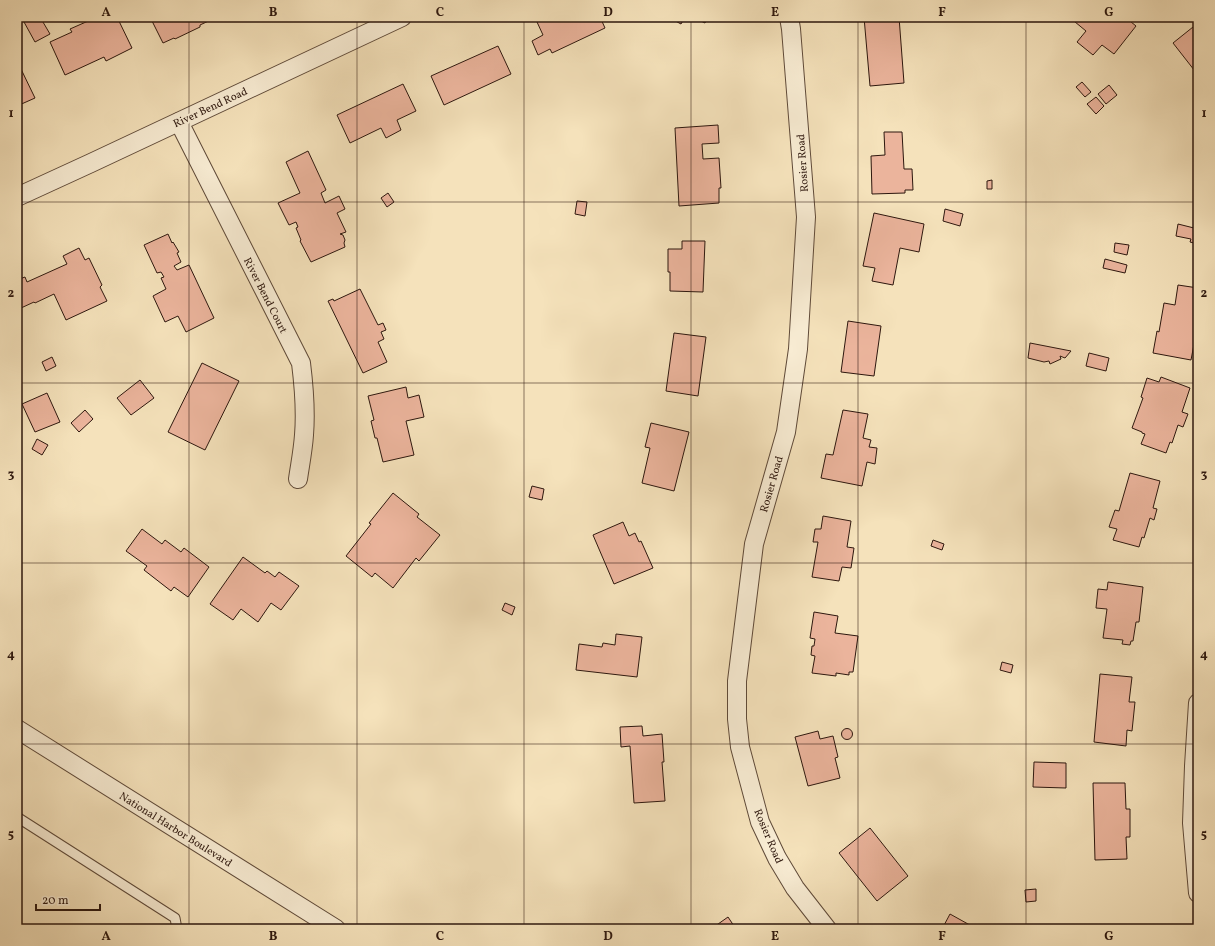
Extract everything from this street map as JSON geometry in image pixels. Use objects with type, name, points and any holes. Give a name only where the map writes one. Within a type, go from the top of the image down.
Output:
[{"type":"street","name":"River Bend Road","points":[[17,197],[91,164],[402,17]]},
{"type":"street","name":"Rosier Road","points":[[789,17],[806,217],[798,349],[786,432],[754,544],[737,681],[737,719],[740,747],[760,822],[777,858],[795,888],[827,929]]},
{"type":"street","name":"River Bend Court","points":[[179,122],[301,363],[305,414],[304,435],[298,479]]},
{"type":"street","points":[[1198,703],[1192,823],[1198,893]]},
{"type":"street","name":"National Harbor Boulevard","points":[[17,729],[336,929]]},
{"type":"lane","points":[[17,817],[175,918],[177,929]]},
{"type":"building","points":[[33,17],[40,17],[50,34],[35,42],[24,22]]},
{"type":"building","points":[[104,17],[117,17],[132,48],[106,61],[104,57],[65,75],[50,42],[72,32],[70,29],[95,18],[96,21]]},
{"type":"building","points":[[150,17],[217,17],[200,25],[200,27],[163,43]]},
{"type":"building","points":[[548,17],[600,17],[605,28],[552,53],[550,49],[538,55],[532,41],[543,35],[537,22]]},
{"type":"building","points":[[668,17],[685,17],[681,24]]},
{"type":"building","points":[[693,17],[708,17],[705,23]]},
{"type":"building","points":[[864,17],[899,17],[904,83],[870,86]]},
{"type":"building","points":[[1069,17],[1125,17],[1136,26],[1114,54],[1102,45],[1093,55],[1077,42],[1086,31]]},
{"type":"building","points":[[1198,23],[1198,75],[1173,43]]},
{"type":"building","points":[[498,46],[511,74],[444,105],[431,76]]},
{"type":"building","points":[[20,67],[35,98],[17,106],[17,68]]},
{"type":"building","points":[[1082,82],[1091,92],[1085,97],[1076,87]]},
{"type":"building","points":[[403,84],[416,111],[397,120],[401,130],[386,138],[381,128],[350,143],[337,115]]},
{"type":"building","points":[[1109,85],[1117,95],[1106,104],[1098,94]]},
{"type":"building","points":[[1096,97],[1104,106],[1096,114],[1087,104]]},
{"type":"building","points":[[718,125],[719,143],[702,144],[703,159],[719,158],[721,188],[719,188],[719,203],[679,206],[675,128]]},
{"type":"building","points":[[884,132],[902,132],[904,169],[912,169],[913,190],[905,190],[905,193],[872,194],[871,156],[885,155]]},
{"type":"building","points":[[308,151],[326,190],[321,193],[325,203],[339,196],[345,209],[337,213],[346,232],[340,234],[343,235],[345,240],[345,247],[311,262],[300,241],[301,240],[296,228],[298,227],[296,222],[289,225],[278,203],[300,193],[286,162]]},
{"type":"building","points":[[992,180],[992,189],[987,189],[987,181]]},
{"type":"building","points":[[388,193],[394,202],[387,207],[381,198]]},
{"type":"building","points":[[577,201],[587,202],[585,216],[575,214]]},
{"type":"building","points":[[945,209],[963,214],[960,226],[943,221]]},
{"type":"building","points":[[1198,209],[1198,244],[1190,242],[1191,239],[1176,236],[1178,224],[1194,228]]},
{"type":"building","points":[[874,213],[924,224],[919,252],[900,248],[893,285],[872,281],[875,268],[863,266]]},
{"type":"building","points":[[168,234],[172,243],[173,242],[179,252],[177,253],[181,262],[174,266],[177,270],[189,265],[214,318],[186,332],[178,316],[165,322],[153,296],[166,289],[161,278],[164,277],[161,272],[157,273],[144,245]]},
{"type":"building","points":[[682,241],[705,241],[703,292],[670,291],[668,249],[682,249]]},
{"type":"building","points":[[1115,243],[1129,245],[1127,255],[1114,252]]},
{"type":"building","points":[[79,248],[85,260],[89,258],[102,285],[100,287],[107,301],[66,320],[54,294],[21,308],[17,300],[17,280],[25,277],[27,282],[67,264],[63,256]]},
{"type":"building","points":[[1105,259],[1127,265],[1125,273],[1103,268]]},
{"type":"building","points":[[1178,285],[1198,288],[1198,340],[1195,339],[1191,360],[1153,353],[1157,331],[1159,332],[1164,303],[1175,305]]},
{"type":"building","points":[[360,289],[378,325],[383,323],[386,330],[381,332],[384,339],[378,342],[387,362],[363,373],[328,301],[333,299],[334,301]]},
{"type":"building","points":[[848,321],[881,326],[874,376],[841,372]]},
{"type":"building","points":[[674,333],[706,337],[698,396],[666,391]]},
{"type":"building","points":[[1030,343],[1071,351],[1065,358],[1060,356],[1061,359],[1050,364],[1049,361],[1044,362],[1028,358]]},
{"type":"building","points":[[1089,353],[1109,358],[1106,371],[1086,366]]},
{"type":"building","points":[[52,357],[56,366],[46,371],[42,362]]},
{"type":"building","points":[[202,363],[239,381],[205,450],[168,432]]},
{"type":"building","points":[[1161,377],[1190,388],[1182,412],[1188,414],[1183,427],[1178,425],[1172,443],[1170,442],[1166,453],[1141,444],[1145,434],[1132,428],[1143,398],[1141,397],[1147,378],[1159,382]]},
{"type":"building","points":[[140,380],[154,398],[131,415],[117,398]]},
{"type":"building","points":[[406,387],[408,398],[419,395],[424,417],[406,421],[414,455],[383,462],[371,421],[374,420],[368,396]]},
{"type":"building","points":[[47,393],[60,422],[35,432],[22,404]]},
{"type":"building","points":[[85,410],[93,419],[79,432],[71,423]]},
{"type":"building","points":[[843,410],[868,414],[863,438],[871,440],[869,447],[877,448],[875,464],[867,462],[862,486],[821,478],[826,454],[833,455]]},
{"type":"building","points":[[651,423],[689,432],[674,491],[642,483],[650,448],[645,447]]},
{"type":"building","points":[[37,439],[48,445],[42,455],[32,449]]},
{"type":"building","points":[[1130,473],[1160,481],[1153,508],[1157,509],[1154,520],[1150,518],[1144,538],[1142,537],[1139,547],[1113,540],[1117,529],[1109,527],[1115,510],[1119,511]]},
{"type":"building","points":[[532,486],[544,489],[542,500],[529,497]]},
{"type":"building","points":[[393,493],[419,514],[417,517],[440,535],[419,561],[416,558],[393,588],[375,573],[372,577],[346,556],[371,524],[369,523]]},
{"type":"building","points":[[823,516],[851,521],[847,547],[854,548],[851,568],[842,567],[839,581],[812,577],[818,542],[813,542],[815,529],[821,529]]},
{"type":"building","points":[[623,522],[629,536],[635,533],[639,542],[641,541],[653,568],[614,584],[593,535]]},
{"type":"building","points":[[142,529],[162,544],[165,540],[181,552],[184,548],[209,567],[188,597],[174,587],[171,591],[144,570],[147,566],[126,551]]},
{"type":"building","points":[[933,540],[944,544],[942,550],[931,546]]},
{"type":"building","points":[[243,557],[265,573],[267,571],[275,577],[279,572],[299,586],[281,610],[271,603],[258,622],[241,609],[233,620],[210,604]]},
{"type":"building","points":[[1108,582],[1143,587],[1139,622],[1136,622],[1133,641],[1131,641],[1130,645],[1122,644],[1123,640],[1103,638],[1107,609],[1096,608],[1098,589],[1107,590]]},
{"type":"building","points":[[505,603],[515,607],[512,615],[502,610]]},
{"type":"building","points":[[814,612],[838,616],[835,633],[858,636],[853,672],[849,672],[849,675],[836,673],[836,676],[812,673],[815,656],[811,655],[812,646],[814,646],[815,639],[810,638]]},
{"type":"building","points":[[616,634],[642,637],[637,677],[576,670],[579,644],[602,647],[603,643],[615,645]]},
{"type":"building","points":[[1002,662],[1013,665],[1011,673],[1000,670]]},
{"type":"building","points":[[1100,674],[1132,677],[1129,702],[1135,702],[1132,731],[1127,730],[1126,746],[1094,742]]},
{"type":"building","points":[[642,726],[643,736],[662,734],[664,762],[662,762],[665,801],[634,803],[630,746],[621,747],[620,727]]},
{"type":"building","points":[[847,728],[851,730],[853,734],[851,738],[847,740],[843,738],[841,734],[843,730]]},
{"type":"building","points":[[818,731],[820,739],[833,736],[838,757],[835,758],[840,778],[808,786],[795,737]]},
{"type":"building","points":[[1034,762],[1066,763],[1066,788],[1033,787]]},
{"type":"building","points":[[1093,783],[1125,783],[1126,809],[1130,809],[1130,837],[1126,837],[1127,859],[1095,860]]},
{"type":"building","points":[[870,828],[908,876],[877,901],[839,853]]},
{"type":"building","points":[[1036,889],[1036,901],[1026,902],[1025,890]]},
{"type":"building","points":[[950,914],[977,929],[942,929]]},
{"type":"building","points":[[728,917],[736,929],[711,929]]},
{"type":"building","points":[[1096,925],[1120,927],[1120,929],[1096,929]]}]
